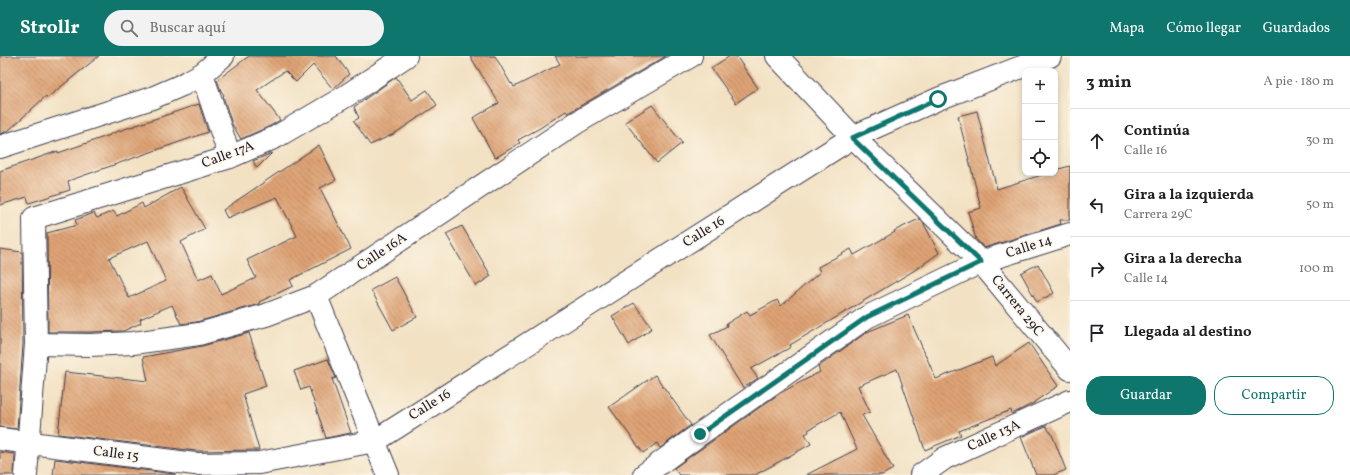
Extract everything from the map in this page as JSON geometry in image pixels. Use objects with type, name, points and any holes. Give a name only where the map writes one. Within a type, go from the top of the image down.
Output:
[{"type":"street","points":[[0,148],[152,98],[182,85],[202,74],[223,56]]},
{"type":"street","name":"Calle 17A","points":[[36,344],[34,218],[230,157],[282,133],[346,96],[406,56]]},
{"type":"street","name":"Calle 16A","points":[[36,344],[90,345],[133,343],[199,334],[266,316],[316,296],[576,122],[691,56]]},
{"type":"street","name":"Carrera 29C","points":[[777,56],[852,138],[981,262],[1070,369]]},
{"type":"street","name":"Calle 16","points":[[375,441],[852,138],[938,99],[1050,56]]},
{"type":"street","points":[[202,74],[230,157]]},
{"type":"street","name":"Calle 14","points":[[644,475],[867,317],[981,262],[1070,234]]},
{"type":"street","points":[[316,296],[388,475]]},
{"type":"street","points":[[26,475],[36,344]]},
{"type":"street","name":"Calle 13A","points":[[921,475],[945,458],[1070,401]]},
{"type":"street","name":"Calle 15","points":[[0,439],[195,464],[259,463],[375,441]]},
{"type":"building","points":[[0,56],[99,56],[47,98],[46,96],[8,131],[0,134]]},
{"type":"building","points":[[249,56],[336,56],[349,74],[333,89],[313,65],[296,82],[285,71],[257,90],[280,120],[241,139],[232,124],[223,96],[224,95],[217,80]]},
{"type":"building","points":[[470,56],[495,56],[514,87],[560,64],[555,56],[666,56],[568,113],[566,111],[518,140],[520,143],[495,158],[473,118],[499,103]]},
{"type":"building","points":[[730,56],[736,56],[758,88],[736,103],[711,68]]},
{"type":"building","points":[[396,77],[412,100],[427,90],[437,105],[394,134],[370,145],[354,121],[359,118],[354,107]]},
{"type":"building","points":[[199,104],[208,132],[68,181],[70,190],[29,203],[27,197],[0,205],[0,171],[58,151],[58,153]]},
{"type":"building","points":[[652,105],[682,143],[657,163],[625,122]]},
{"type":"building","points":[[977,111],[997,189],[1038,176],[1058,176],[1058,169],[1070,166],[1070,220],[1060,220],[1061,224],[984,248],[976,239],[968,212],[981,208],[958,116]]},
{"type":"building","points":[[319,145],[336,180],[320,188],[351,249],[290,280],[293,286],[259,302],[260,304],[196,322],[181,324],[172,305],[140,319],[141,323],[123,331],[48,332],[47,233],[77,225],[75,220],[94,213],[97,218],[113,211],[117,216],[142,203],[144,208],[181,187],[205,229],[181,242],[198,280],[212,274],[221,294],[256,278],[247,260],[297,236],[277,197],[227,218],[223,210]],"holes":[[[148,241],[166,281],[129,298],[109,258]]]},
{"type":"building","points":[[272,153],[257,168],[253,161]]},
{"type":"building","points":[[919,219],[924,224],[939,253],[915,270],[790,345],[791,347],[751,369],[758,378],[743,388],[710,335],[727,326],[726,324],[747,311],[750,315],[777,300],[781,306],[820,272],[818,267],[851,249],[854,255],[895,232],[894,231]]},
{"type":"building","points":[[462,226],[491,276],[476,286],[446,234]]},
{"type":"building","points":[[0,249],[22,252],[23,344],[17,429],[0,427]]},
{"type":"building","points":[[1038,264],[1054,293],[1037,302],[1021,273]]},
{"type":"building","points":[[395,277],[417,317],[393,330],[371,290]]},
{"type":"building","points":[[634,303],[652,328],[629,345],[612,316]]},
{"type":"building","points":[[908,315],[936,379],[992,357],[995,366],[1029,343],[1058,386],[1034,403],[1012,414],[1011,410],[959,431],[961,435],[925,450],[897,369],[858,386],[870,412],[862,415],[893,469],[882,475],[806,475],[857,449],[840,412],[808,430],[809,432],[805,434],[811,444],[755,475],[679,475],[674,468],[780,393],[820,372],[818,367],[867,332]]},
{"type":"building","points":[[249,333],[266,386],[243,394],[259,450],[196,451],[58,434],[65,372],[148,381],[143,357],[202,346]]},
{"type":"building","points":[[328,359],[336,378],[332,379],[351,433],[326,438],[309,387],[301,390],[294,371]]},
{"type":"building","points":[[655,375],[691,425],[660,448],[657,443],[643,453],[609,407]]},
{"type":"building","points":[[1046,426],[1051,432],[1066,470],[1053,475],[1036,475],[1021,437]]},
{"type":"building","points":[[0,452],[15,454],[14,475],[0,475]]},
{"type":"building","points":[[55,459],[175,474],[175,475],[53,475]]},
{"type":"route","points":[[700,434],[867,317],[981,262],[852,138],[938,99]]}]
